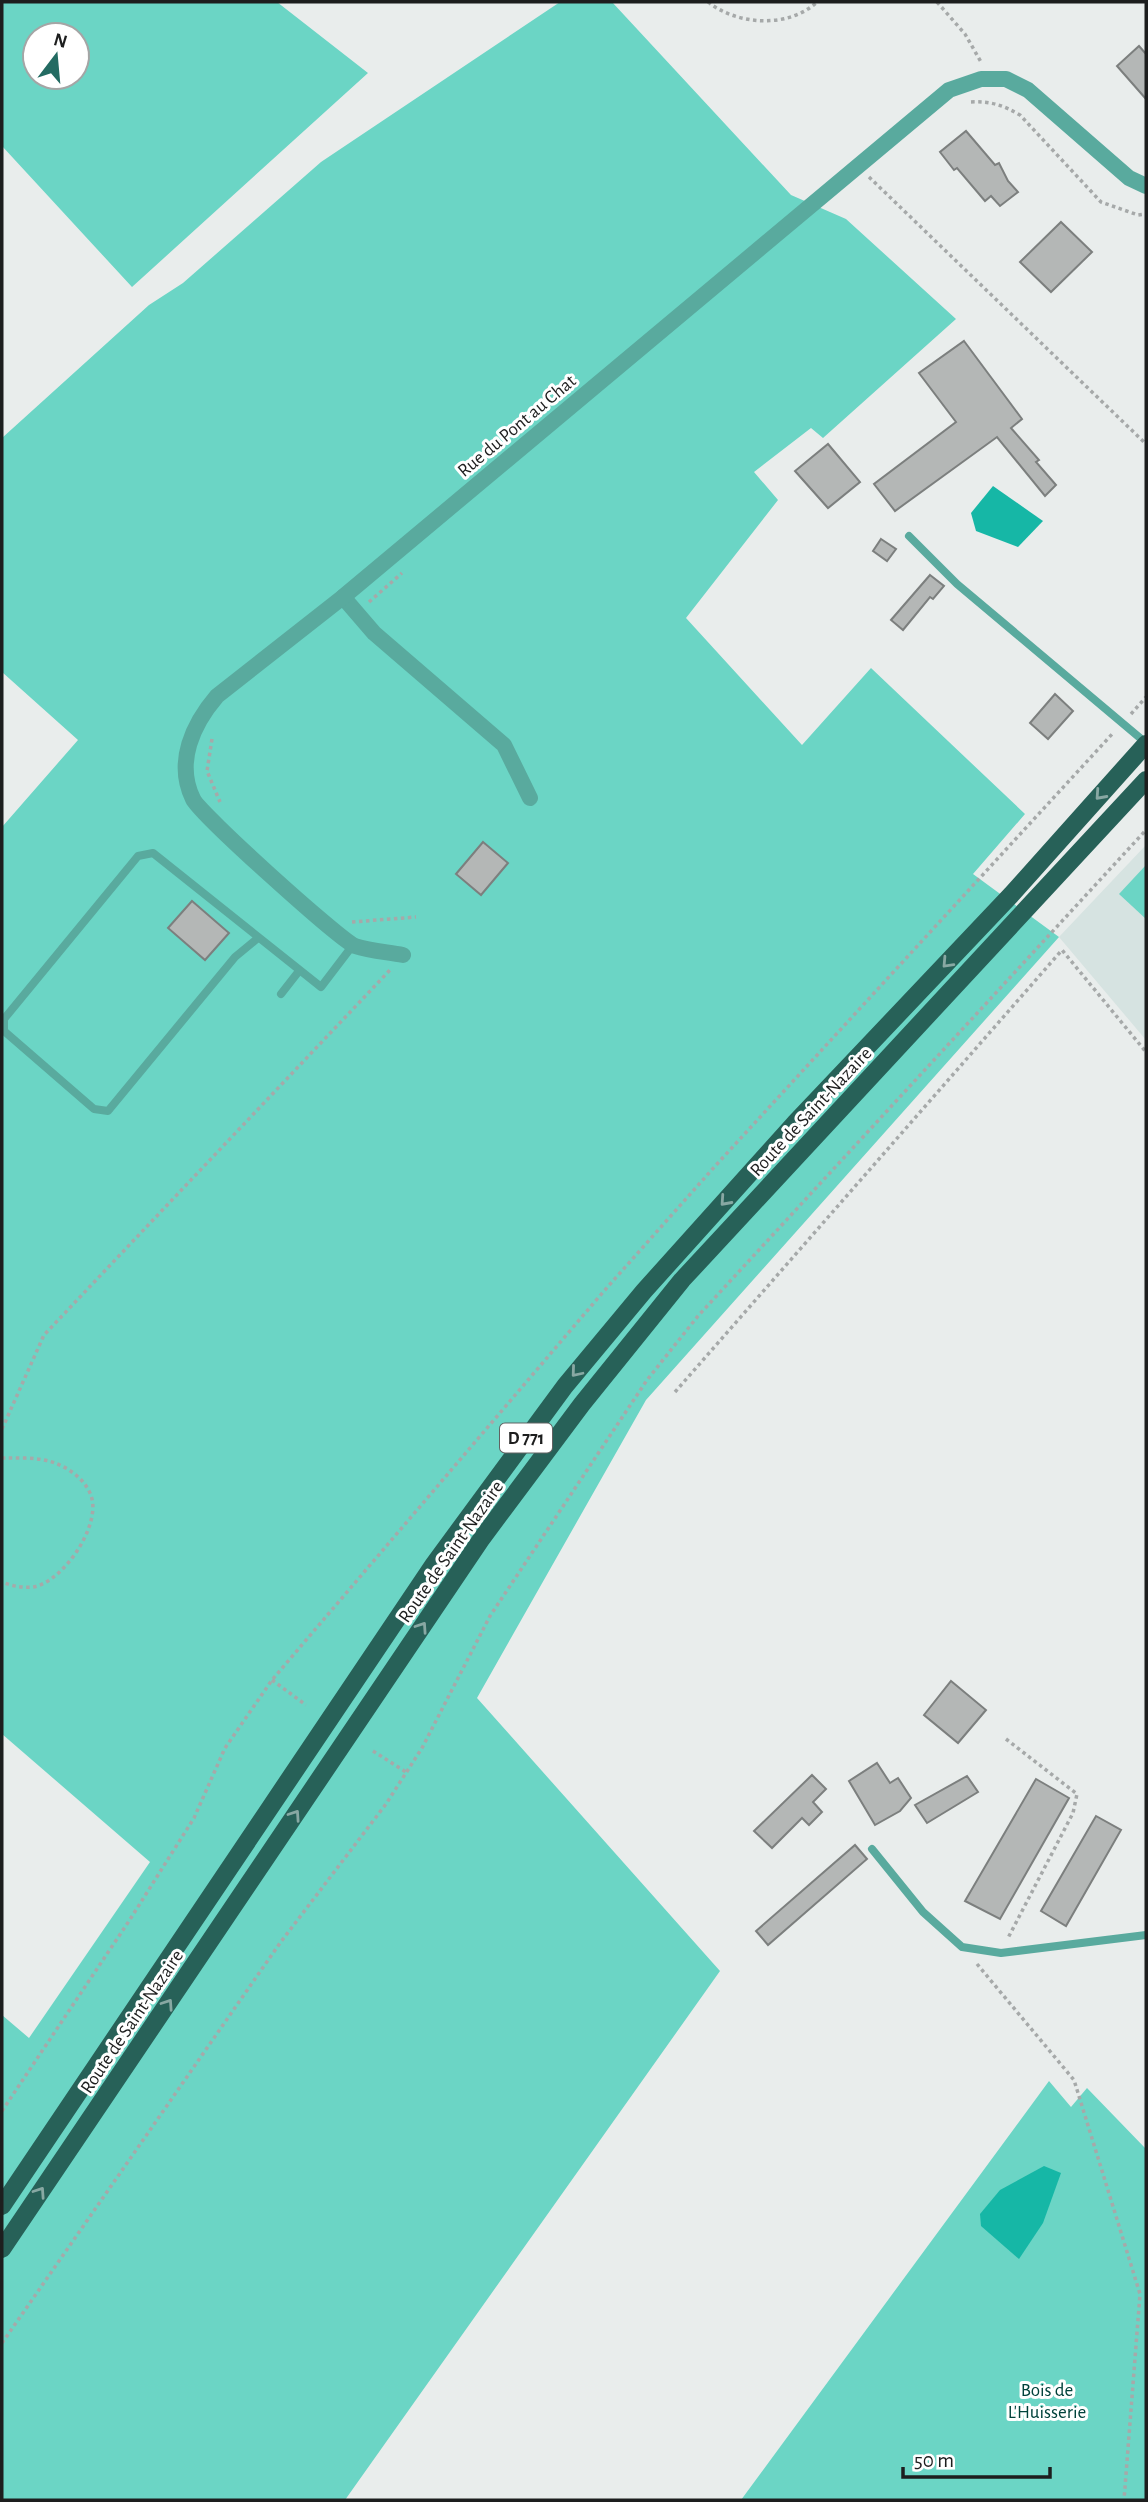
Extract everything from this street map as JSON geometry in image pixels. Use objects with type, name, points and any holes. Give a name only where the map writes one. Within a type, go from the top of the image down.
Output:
[{"type":"main road","name":"Route de Saint-Nazaire","points":[[2,2206],[434,1564],[565,1386],[644,1291],[795,1124],[1011,895],[1146,743]]},
{"type":"main road","name":"Route de Saint-Nazaire","points":[[2,2249],[475,1549],[582,1404],[682,1280],[1146,780]]},
{"type":"street","name":"Rue du Pont au Chat","points":[[402,956],[354,946],[289,891],[193,800],[187,780],[186,758],[190,738],[204,712],[217,696],[343,597],[949,90],[981,79],[1006,79],[1028,90],[1129,178],[1146,187]]},
{"type":"street","points":[[343,597],[374,633],[504,745],[530,798]]},
{"type":"lane","points":[[909,536],[957,584],[1146,743]]},
{"type":"lane","points":[[258,937],[235,957],[108,1111],[94,1109],[5,1031],[4,1019],[138,856],[153,853],[321,987],[354,946]]},
{"type":"lane","points":[[281,994],[299,971]]},
{"type":"lane","points":[[872,1849],[923,1912],[962,1947],[1001,1953],[1146,1935]]},
{"type":"path","points":[[708,2],[732,16],[761,22],[786,19],[811,8],[817,2]]},
{"type":"path","points":[[937,2],[965,34],[991,79]]},
{"type":"path","points":[[963,106],[969,102],[988,102],[1005,106],[1020,115],[1101,202],[1138,215],[1146,214]]},
{"type":"path","points":[[858,165],[1146,444]]},
{"type":"path","points":[[871,179],[881,171]]},
{"type":"path","points":[[355,614],[408,568]]},
{"type":"path","points":[[212,735],[206,771],[223,809]]},
{"type":"path","points":[[2,2343],[280,1943],[386,1804],[422,1748],[491,1616],[647,1380],[698,1316],[1146,830]]},
{"type":"path","points":[[342,914],[352,923],[416,917]]},
{"type":"path","points":[[675,1392],[1062,950],[1146,1052]]},
{"type":"path","points":[[2,1429],[44,1335],[368,996],[402,956]]},
{"type":"path","points":[[2,1458],[27,1458],[55,1463],[81,1478],[93,1500],[89,1531],[71,1560],[54,1578],[35,1587],[12,1586],[2,1582]]},
{"type":"path","points":[[272,1680],[306,1705]]},
{"type":"path","points":[[1001,1953],[1073,1813],[1077,1794],[1006,1739]]},
{"type":"path","points":[[373,1751],[406,1772]]},
{"type":"path","points":[[962,1947],[1074,2080],[1140,2294],[1125,2500]]},
{"type":"shaded area","points":[[993,486],[1043,521],[1018,547],[976,531],[971,513]]},
{"type":"shaded area","points":[[1146,845],[1146,1040],[1059,937]]},
{"type":"shaded area","points":[[1044,2166],[1061,2173],[1043,2223],[1019,2259],[981,2226],[980,2214],[1000,2190]]},
{"type":"green space","points":[[2,2],[277,2],[368,73],[132,287],[2,146]]},
{"type":"green space","points":[[560,2],[612,2],[791,195],[846,219],[956,319],[823,438],[811,428],[754,472],[778,500],[686,618],[802,745],[871,668],[1025,814],[973,874],[1059,937],[646,1400],[477,1698],[720,1971],[345,2500],[2,2500],[2,2015],[29,2038],[150,1862],[2,1734],[2,827],[78,740],[2,672],[2,438],[149,305],[183,283],[321,162]]},
{"type":"green space","points":[[1146,865],[1146,919],[1119,894]]},
{"type":"green space","name":"Bois de L'Huisserie","points":[[1049,2081],[1071,2107],[1087,2088],[1146,2149],[1146,2500],[741,2500]]},
{"type":"building","points":[[1139,46],[1146,54],[1146,99],[1117,66]]},
{"type":"building","points":[[966,131],[995,165],[999,163],[1008,181],[1018,192],[1000,206],[991,196],[985,201],[940,152]]},
{"type":"building","points":[[1061,222],[1092,252],[1051,292],[1020,262]]},
{"type":"building","points":[[964,341],[1022,419],[1011,428],[1039,460],[1036,462],[1056,485],[1045,496],[997,437],[895,511],[874,484],[956,422],[919,373]]},
{"type":"building","points":[[828,444],[860,482],[828,508],[795,471]]},
{"type":"building","points":[[881,539],[896,549],[887,561],[873,551]]},
{"type":"building","points":[[930,575],[944,586],[933,599],[930,597],[903,630],[891,620]]},
{"type":"building","points":[[1055,694],[1073,711],[1048,739],[1030,723]]},
{"type":"building","points":[[483,842],[508,863],[481,895],[456,874]]},
{"type":"building","points":[[192,901],[229,933],[205,960],[168,928]]},
{"type":"building","points":[[951,1681],[986,1710],[958,1743],[924,1715]]},
{"type":"building","points":[[877,1763],[890,1783],[898,1778],[911,1798],[900,1811],[875,1825],[849,1781]]},
{"type":"building","points":[[812,1775],[826,1789],[813,1802],[822,1812],[809,1825],[802,1818],[772,1848],[754,1831]]},
{"type":"building","points":[[967,1776],[978,1792],[927,1823],[915,1805]]},
{"type":"building","points":[[1036,1779],[1069,1798],[1000,1919],[965,1901]]},
{"type":"building","points":[[1096,1816],[1121,1830],[1066,1926],[1041,1911]]},
{"type":"building","points":[[855,1845],[867,1859],[768,1945],[756,1931]]}]
